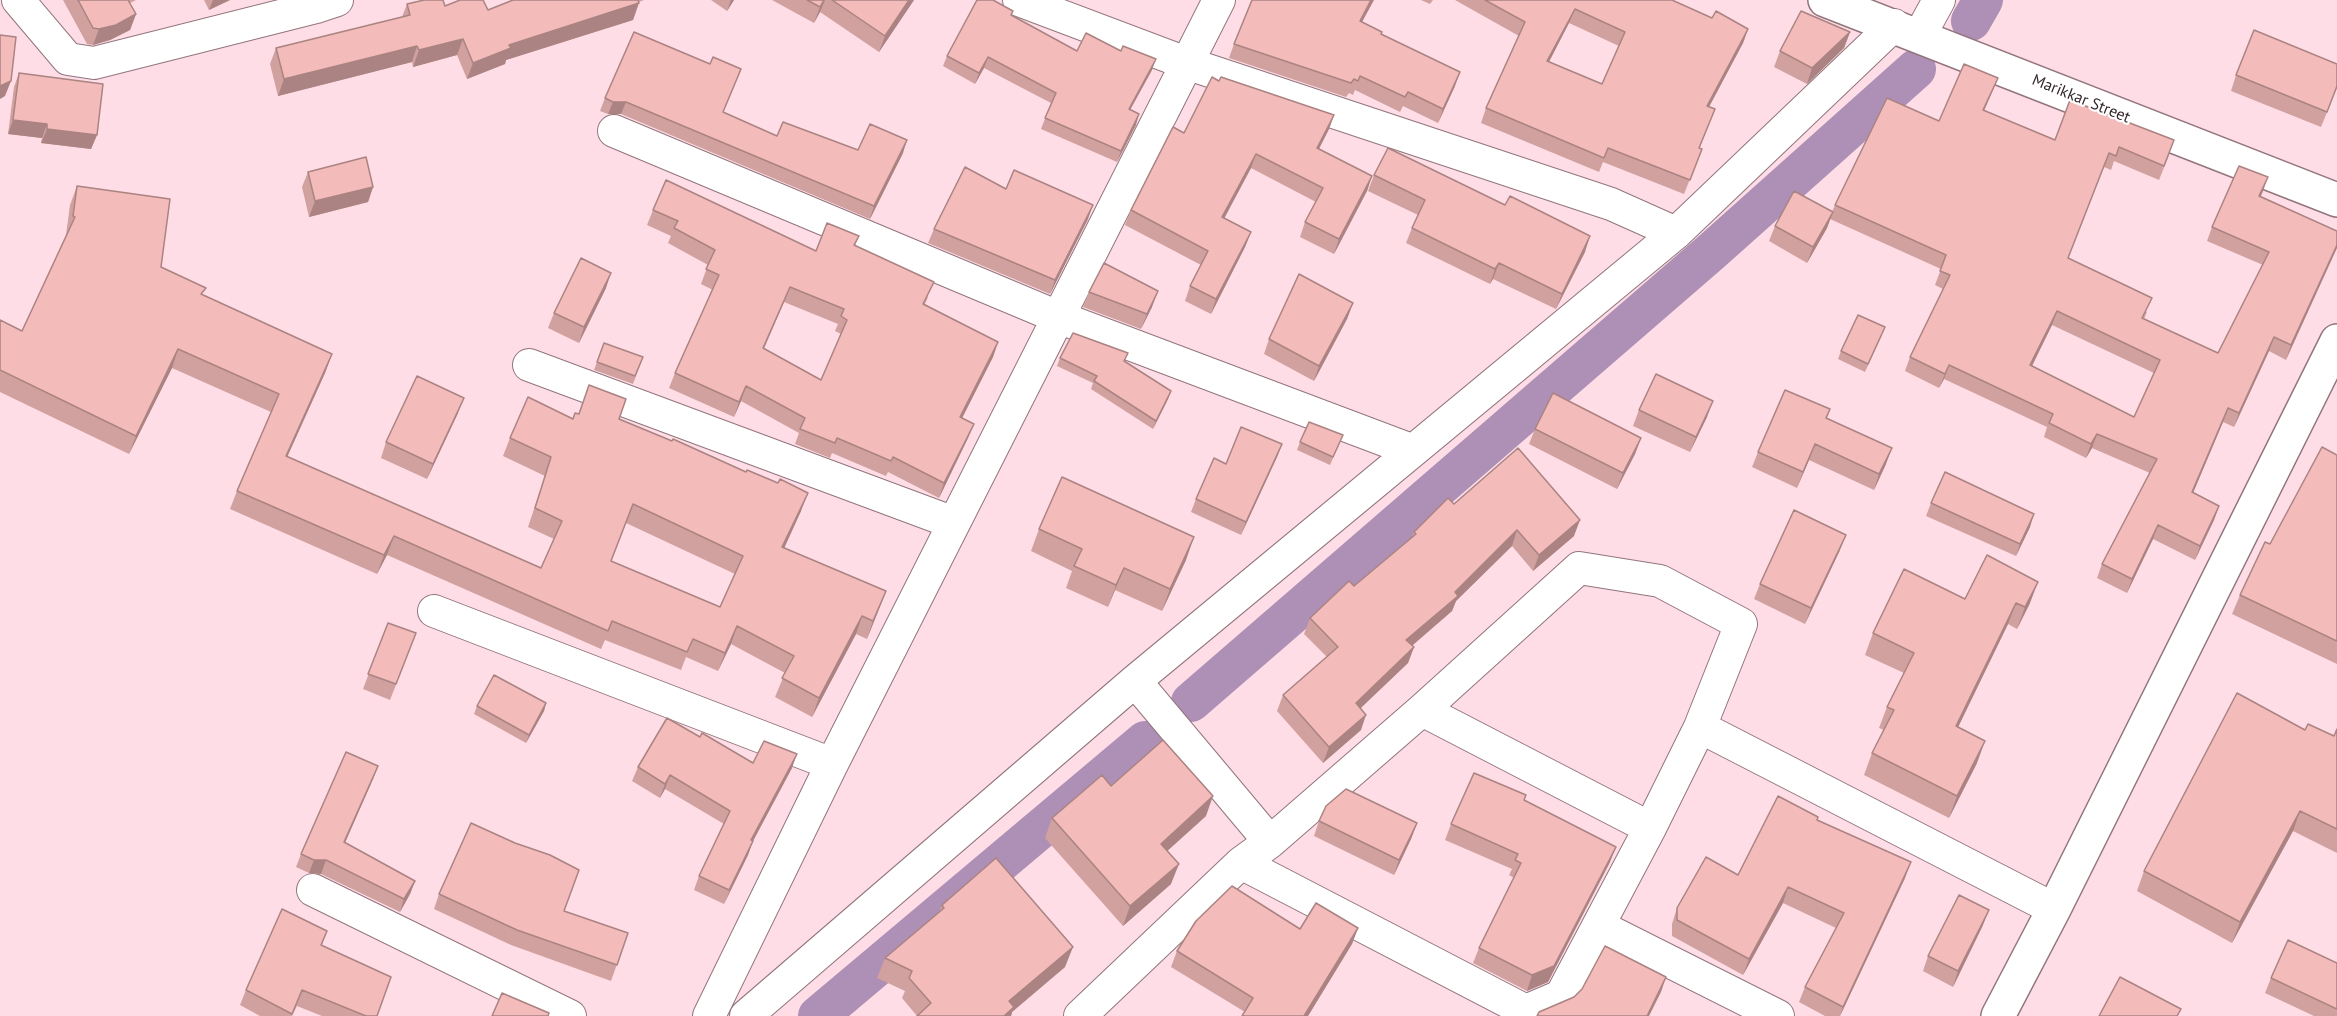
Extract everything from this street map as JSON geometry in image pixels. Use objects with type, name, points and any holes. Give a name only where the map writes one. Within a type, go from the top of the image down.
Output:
[{"type":"street","points":[[18,0],[68,59],[94,63],[322,2]]},
{"type":"street","points":[[1019,0],[1186,63],[1611,204],[1676,233]]},
{"type":"street","points":[[709,1016],[832,764],[1219,0]]},
{"type":"street","name":"Marikkar Street","points":[[1825,0],[1907,30],[2337,200]]},
{"type":"street","points":[[746,1016],[1135,681],[1411,450],[1676,233],[1939,0]]},
{"type":"street","points":[[614,131],[1058,317],[1411,450]]},
{"type":"street","points":[[1998,1016],[2054,909],[2337,341]]},
{"type":"street","points":[[529,365],[954,524]]},
{"type":"street","points":[[1080,1016],[1241,862],[1270,842],[1580,568],[1660,581],[1742,624],[1700,727],[1650,828],[1561,996],[1526,1011],[1241,862]]},
{"type":"street","points":[[434,611],[832,764]]},
{"type":"street","points":[[1135,681],[1270,842]]},
{"type":"street","points":[[1422,710],[1650,828]]},
{"type":"street","points":[[1700,727],[2054,909]]},
{"type":"street","points":[[313,890],[570,1016]]},
{"type":"street","points":[[1599,926],[1778,1016]]},
{"type":"building","points":[[78,0],[128,0],[136,14],[116,25],[93,28]]},
{"type":"building","points":[[424,0],[443,0],[445,6],[460,0],[483,0],[488,10],[513,0],[638,0],[639,3],[509,45],[511,48],[473,63],[463,39],[419,50],[417,46],[284,79],[276,48],[410,15],[407,4]]},
{"type":"building","points":[[807,0],[824,0],[820,7]]},
{"type":"building","points":[[832,0],[909,0],[885,36]]},
{"type":"building","points":[[977,0],[993,0],[1013,11],[1011,15],[1077,51],[1086,33],[1121,51],[1123,46],[1156,59],[1129,109],[1139,114],[1121,151],[1045,118],[1056,93],[988,57],[979,73],[947,56]]},
{"type":"building","points":[[1252,0],[1371,0],[1360,21],[1382,32],[1381,34],[1460,72],[1443,109],[1408,92],[1405,97],[1360,76],[1358,81],[1354,79],[1351,83],[1234,44]]},
{"type":"building","points":[[1485,0],[1672,0],[1712,18],[1716,11],[1748,29],[1707,106],[1715,109],[1699,148],[1702,149],[1690,180],[1608,148],[1604,158],[1486,108],[1525,22]],"holes":[[[1575,9],[1625,32],[1602,84],[1547,61]]]},
{"type":"building","points":[[1801,11],[1850,32],[1812,68],[1780,51]]},
{"type":"building","points":[[2254,30],[2337,64],[2337,86],[2327,112],[2236,75]]},
{"type":"building","points":[[634,32],[710,64],[713,57],[741,69],[723,112],[777,136],[783,122],[858,150],[870,124],[907,140],[874,206],[626,102],[613,102],[605,98]]},
{"type":"building","points":[[0,35],[16,37],[11,81],[0,86]]},
{"type":"building","points":[[1964,64],[1998,78],[1983,110],[2055,140],[2070,100],[2174,140],[2164,166],[2119,147],[2116,156],[2109,153],[2068,258],[2152,298],[2142,318],[2218,353],[2269,252],[2212,227],[2239,166],[2268,177],[2259,196],[2337,231],[2337,245],[2291,345],[2274,337],[2239,413],[2228,408],[2192,492],[2219,506],[2200,546],[2158,525],[2132,579],[2102,564],[2157,459],[2097,434],[2091,444],[2049,423],[2053,414],[1949,365],[1945,374],[1910,357],[1950,275],[1940,271],[1946,255],[1835,205],[1887,98],[1939,121]],"holes":[[[2057,311],[2160,360],[2134,417],[2030,365]]]},
{"type":"building","points":[[19,73],[103,84],[97,135],[47,129],[47,124],[13,120]]},
{"type":"building","points":[[1212,77],[1219,81],[1221,77],[1334,115],[1317,148],[1372,176],[1339,239],[1305,222],[1323,188],[1256,154],[1222,217],[1251,232],[1216,299],[1190,286],[1208,251],[1131,210],[1173,127],[1184,133]]},
{"type":"building","points":[[1388,148],[1505,205],[1510,196],[1590,236],[1562,294],[1499,263],[1495,269],[1412,228],[1425,200],[1374,175]]},
{"type":"building","points":[[366,157],[373,187],[315,201],[308,172]]},
{"type":"building","points":[[965,167],[1006,189],[1014,170],[1093,205],[1055,280],[934,229]]},
{"type":"building","points":[[666,180],[816,251],[827,223],[859,236],[854,245],[934,282],[923,304],[998,342],[960,417],[974,424],[944,483],[893,457],[891,461],[837,438],[835,443],[800,429],[805,418],[746,386],[739,402],[675,373],[719,275],[706,269],[715,250],[674,228],[678,221],[653,210]],"holes":[[[790,287],[844,309],[841,316],[847,320],[821,380],[763,348]]]},
{"type":"building","points":[[77,186],[170,199],[161,267],[206,288],[201,294],[332,354],[286,456],[541,568],[562,521],[535,508],[551,457],[510,438],[528,397],[573,419],[575,413],[579,414],[589,385],[626,399],[619,419],[672,441],[673,439],[746,472],[747,470],[778,483],[780,479],[808,493],[782,547],[886,591],[873,621],[862,616],[819,698],[782,678],[794,656],[737,626],[725,653],[693,639],[687,652],[612,621],[608,631],[394,536],[384,555],[237,491],[279,394],[178,349],[136,436],[0,370],[0,320],[22,331],[75,217],[73,216]],"holes":[[[633,504],[743,556],[720,607],[611,561]]]},
{"type":"building","points":[[1794,191],[1833,212],[1813,247],[1775,226]]},
{"type":"building","points":[[581,258],[611,273],[584,327],[554,313]]},
{"type":"building","points":[[1104,263],[1158,291],[1147,314],[1089,292]]},
{"type":"building","points":[[1299,274],[1353,303],[1319,366],[1269,339]]},
{"type":"building","points":[[1858,315],[1885,327],[1868,364],[1841,351]]},
{"type":"building","points":[[1073,333],[1128,353],[1124,361],[1171,391],[1156,421],[1094,381],[1097,376],[1060,358]]},
{"type":"building","points":[[604,343],[643,357],[635,376],[597,362]]},
{"type":"building","points":[[1656,374],[1713,401],[1696,437],[1639,410]]},
{"type":"building","points":[[417,376],[464,398],[433,464],[386,442]]},
{"type":"building","points":[[1785,390],[1830,409],[1826,418],[1892,448],[1879,474],[1815,444],[1803,472],[1758,452]]},
{"type":"building","points":[[1553,393],[1641,438],[1623,473],[1535,429]]},
{"type":"building","points":[[1309,422],[1343,435],[1333,457],[1300,442]]},
{"type":"building","points":[[1241,427],[1282,444],[1246,522],[1196,499],[1214,458],[1226,464]]},
{"type":"building","points":[[2322,447],[2337,455],[2337,641],[2240,595],[2265,542],[2270,544]]},
{"type":"building","points":[[1518,448],[1580,520],[1539,555],[1517,530],[1455,592],[1458,596],[1406,640],[1414,647],[1356,703],[1366,715],[1329,747],[1283,695],[1338,647],[1310,618],[1349,581],[1354,586],[1416,534],[1414,532],[1448,498],[1454,504]]},
{"type":"building","points":[[1945,472],[2034,514],[2020,544],[1931,503]]},
{"type":"building","points":[[1062,477],[1194,537],[1170,589],[1124,568],[1116,585],[1074,566],[1082,549],[1039,529]]},
{"type":"building","points":[[1794,510],[1846,535],[1811,608],[1760,584]]},
{"type":"building","points":[[1987,555],[2038,582],[2025,607],[2016,603],[1956,726],[1985,741],[1957,796],[1872,753],[1894,710],[1887,707],[1914,653],[1873,633],[1904,569],[1965,599]]},
{"type":"building","points":[[388,623],[416,633],[396,684],[368,674]]},
{"type":"building","points":[[494,675],[546,703],[529,735],[477,706]]},
{"type":"building","points":[[2237,693],[2305,730],[2308,724],[2334,736],[2337,729],[2337,829],[2300,811],[2240,922],[2144,871]]},
{"type":"building","points":[[667,718],[700,737],[702,733],[753,763],[764,741],[797,754],[751,840],[753,841],[729,890],[699,876],[730,811],[670,775],[665,784],[638,767]]},
{"type":"building","points":[[1163,740],[1213,796],[1161,844],[1179,864],[1130,906],[1052,818],[1102,775],[1111,786]]},
{"type":"building","points":[[346,752],[378,766],[344,842],[415,881],[404,899],[326,860],[314,860],[301,854]]},
{"type":"building","points":[[1474,773],[1526,795],[1524,800],[1616,847],[1554,966],[1532,975],[1479,948],[1521,863],[1515,860],[1518,854],[1451,824]]},
{"type":"building","points":[[1346,789],[1417,823],[1399,860],[1319,821],[1326,806]]},
{"type":"building","points":[[1778,796],[1818,817],[1817,820],[1911,862],[1843,1007],[1805,987],[1844,913],[1788,887],[1749,959],[1677,920],[1677,908],[1706,857],[1738,875]]},
{"type":"building","points":[[471,823],[515,843],[550,855],[579,870],[564,911],[628,933],[617,965],[517,930],[439,894]]},
{"type":"building","points":[[996,858],[1073,947],[1009,1001],[1014,1007],[1004,1016],[917,1016],[931,1003],[909,978],[912,971],[885,958],[944,908],[942,905]]},
{"type":"building","points":[[1232,886],[1300,929],[1316,903],[1358,928],[1304,1016],[1242,1016],[1253,998],[1177,951],[1196,921]]},
{"type":"building","points":[[1959,895],[1989,910],[1958,971],[1928,956]]},
{"type":"building","points":[[282,909],[327,931],[321,945],[391,977],[377,1016],[366,1016],[302,990],[292,1014],[246,990]]},
{"type":"building","points":[[2288,940],[2337,963],[2337,1009],[2271,978]]},
{"type":"building","points":[[1605,946],[1666,977],[1647,1016],[1537,1016],[1539,1012],[1574,997],[1582,989]]},
{"type":"building","points":[[2120,977],[2181,1009],[2177,1016],[2099,1016]]},
{"type":"building","points":[[502,993],[549,1013],[548,1016],[492,1016]]},
{"type":"waterway","points":[[1971,21],[1983,0]]},
{"type":"waterway","points":[[1191,702],[1711,252],[1916,69]]},
{"type":"waterway","points":[[818,1016],[1145,741]]}]
